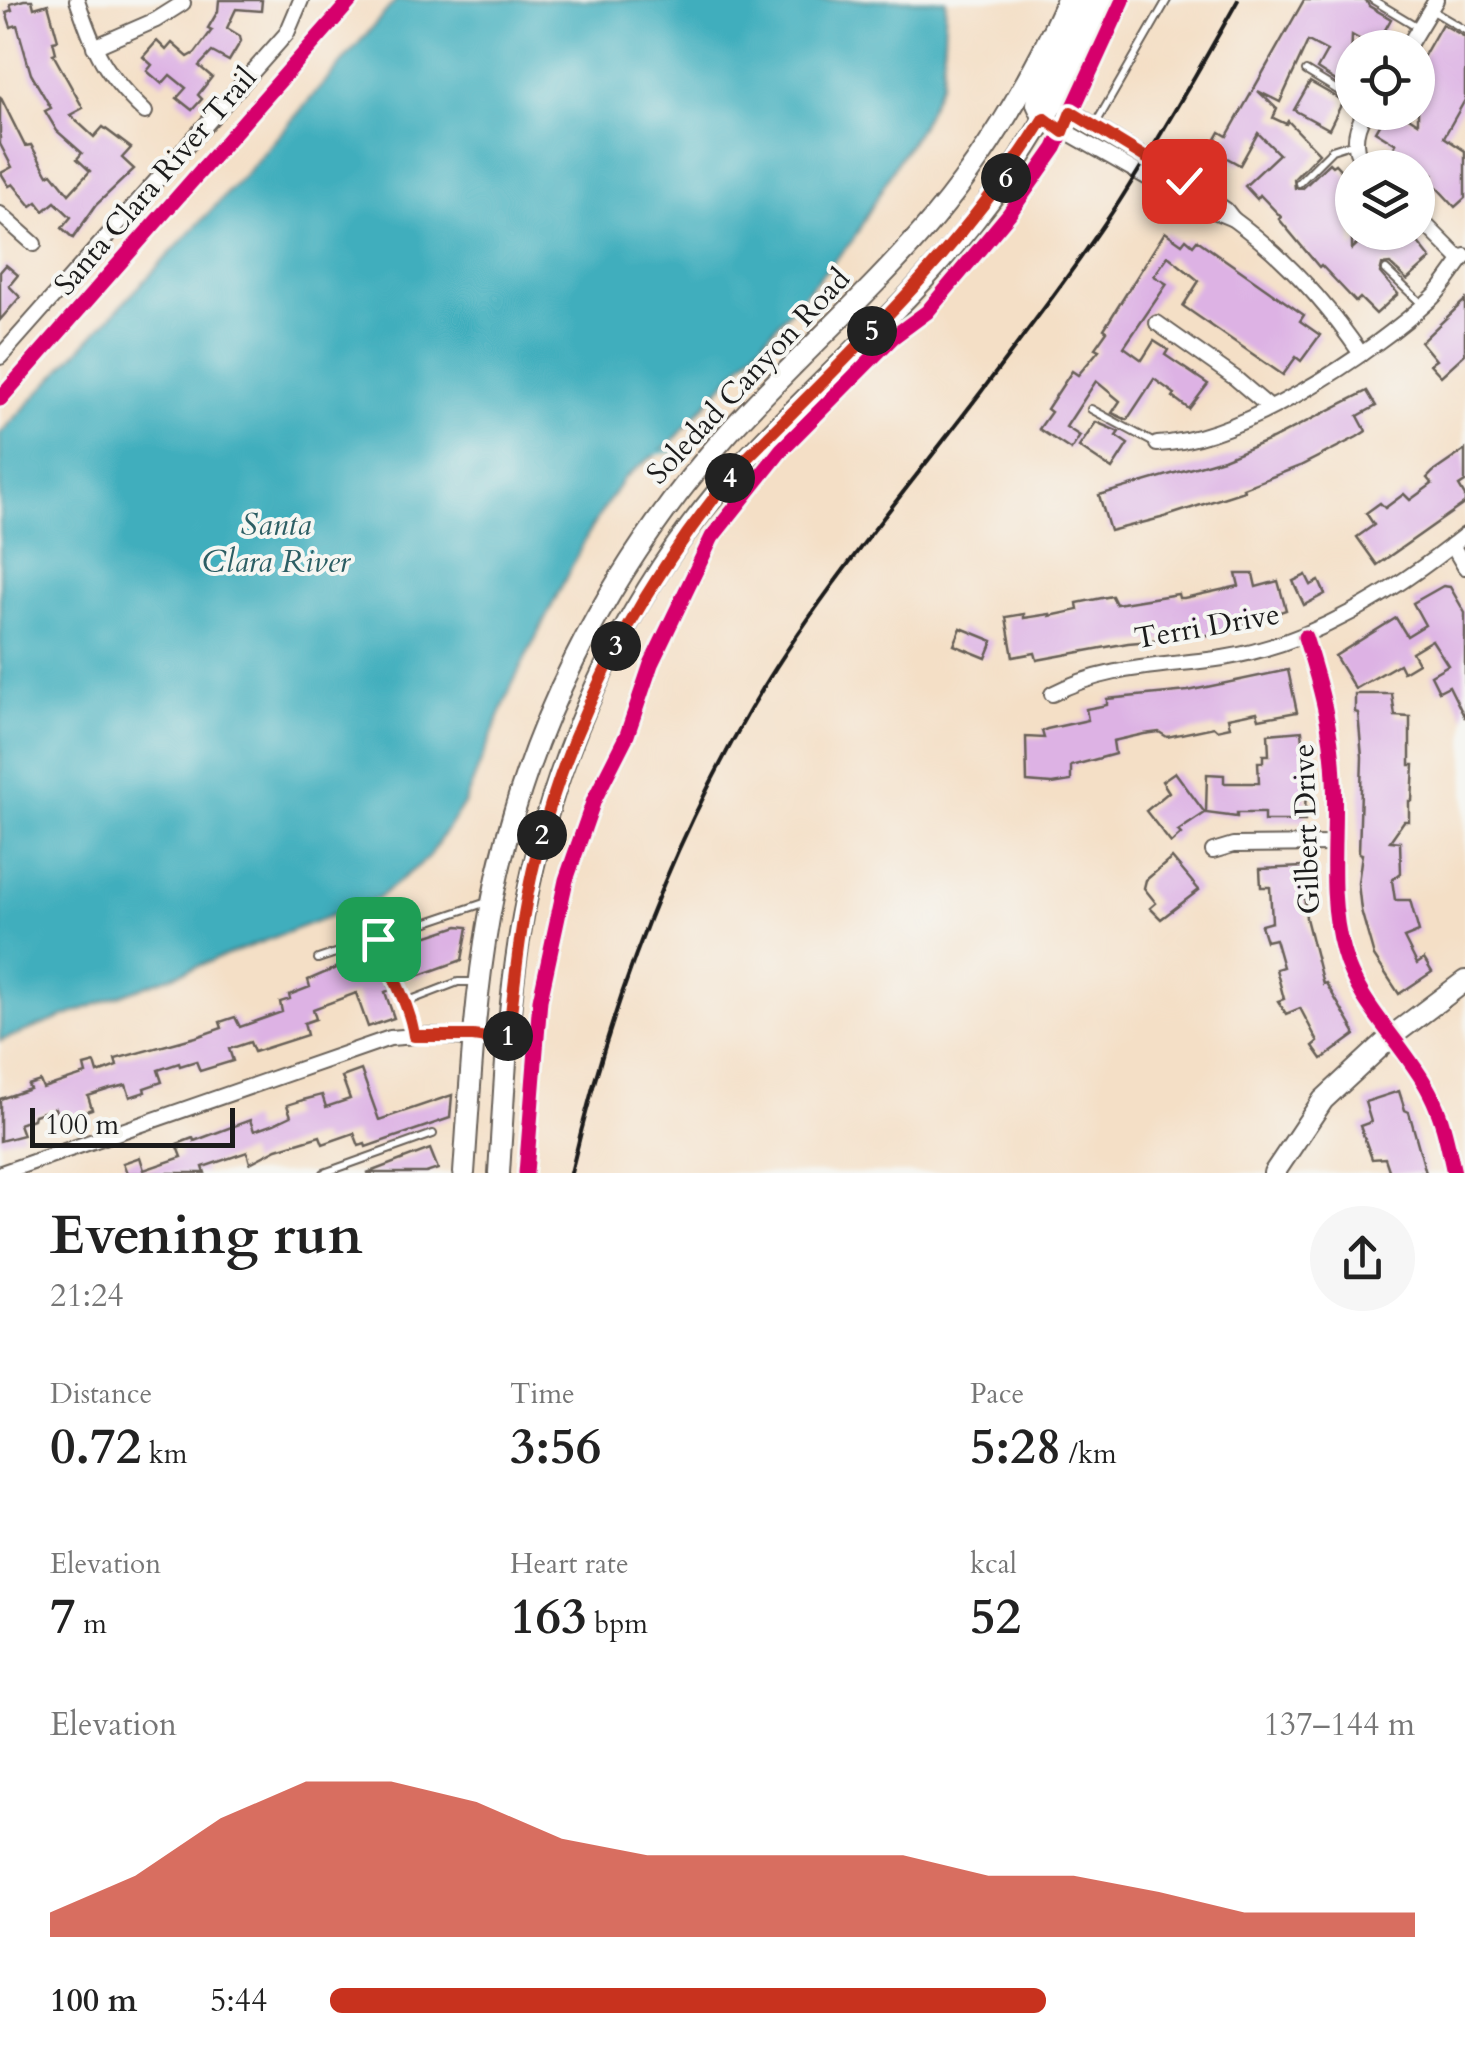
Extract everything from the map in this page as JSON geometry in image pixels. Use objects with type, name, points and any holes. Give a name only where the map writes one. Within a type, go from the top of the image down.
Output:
[{"type":"main road","name":"Soledad Canyon Road","points":[[464,1173],[473,1036],[492,900],[522,784],[546,719],[608,595],[645,537],[732,429],[936,216],[998,130],[1068,0]]},
{"type":"main road","points":[[1050,110],[1038,104],[1038,96],[1084,0]]},
{"type":"main road","name":"Soledad Canyon Road","points":[[498,1173],[508,1041],[524,913],[548,811],[596,686],[638,607],[687,532],[724,485],[955,244],[987,204],[1050,110],[1104,0]]},
{"type":"main road","points":[[1274,1173],[1323,1100],[1392,1036],[1465,982]]},
{"type":"street","points":[[78,0],[94,48],[113,81],[145,112]]},
{"type":"street","points":[[0,357],[287,33],[301,0]]},
{"type":"street","points":[[94,48],[183,3]]},
{"type":"street","points":[[1419,28],[1433,4]]},
{"type":"street","points":[[1050,110],[1094,126],[1184,181],[1233,219]]},
{"type":"street","points":[[1050,110],[1184,199],[1233,219],[1266,243],[1330,309],[1361,354]]},
{"type":"street","points":[[1357,130],[1357,150]]},
{"type":"street","points":[[0,214],[34,244]]},
{"type":"street","points":[[1157,444],[1182,443],[1303,392],[1361,354],[1435,295],[1463,258],[1435,232]]},
{"type":"street","points":[[1158,322],[1269,407]]},
{"type":"street","name":"Terri Drive","points":[[1052,694],[1076,681],[1126,668],[1225,658],[1304,637],[1376,596],[1465,535]]},
{"type":"street","points":[[1452,545],[1465,566]]},
{"type":"street","name":"Gilbert Drive","points":[[1304,637],[1331,734],[1333,900],[1344,958],[1358,988],[1430,1094],[1446,1132],[1454,1173]]},
{"type":"street","points":[[1213,851],[1233,845],[1332,844]]},
{"type":"street","points":[[1,1173],[390,1038],[473,1036],[508,1041]]},
{"type":"lane","points":[[1094,126],[1167,0]]},
{"type":"lane","points":[[1372,0],[1419,28]]},
{"type":"lane","points":[[1433,4],[1465,30]]},
{"type":"lane","points":[[1306,71],[1335,89]]},
{"type":"lane","points":[[1300,184],[1332,150],[1355,142]]},
{"type":"lane","points":[[1386,270],[1423,305]]},
{"type":"lane","points":[[1090,408],[1157,444]]},
{"type":"lane","points":[[318,959],[492,900]]},
{"type":"lane","points":[[378,939],[390,975],[406,1002],[414,1036]]},
{"type":"lane","points":[[406,1002],[458,982],[480,982]]},
{"type":"lane","points":[[324,1173],[433,1134]]},
{"type":"water","name":"Santa Clara River","points":[[396,0],[946,0],[942,81],[919,129],[853,240],[673,441],[624,478],[591,528],[512,685],[464,804],[427,859],[378,898],[0,1041],[0,434],[248,171]]},
{"type":"building","points":[[32,0],[34,8],[48,4],[58,40],[53,41],[53,54],[83,108],[70,115],[94,137],[103,127],[131,148],[122,158],[134,169],[96,205],[73,238],[62,228],[71,217],[55,202],[44,211],[37,202],[31,206],[1,173],[12,167],[0,144],[0,96],[25,146],[31,145],[48,175],[52,173],[69,194],[90,171],[77,159],[82,153],[57,131],[45,111],[51,108],[31,74],[17,25],[11,27],[6,12],[12,10],[10,4]]},
{"type":"building","points":[[219,0],[262,0],[261,11],[236,9],[227,28],[241,41],[229,61],[212,52],[199,66],[212,77],[192,110],[177,98],[186,88],[170,75],[162,84],[147,71],[152,65],[143,57],[157,41],[166,50],[172,43],[188,57],[195,53],[212,30],[208,28],[218,11]]},
{"type":"building","points":[[1304,0],[1366,0],[1391,19],[1385,30],[1335,30],[1335,80],[1317,69],[1327,51],[1308,41],[1280,102],[1258,91],[1277,109],[1273,118],[1286,124],[1288,121],[1319,153],[1294,179],[1295,188],[1303,188],[1329,163],[1335,164],[1335,250],[1424,250],[1431,259],[1407,280],[1390,264],[1382,265],[1380,273],[1398,294],[1376,314],[1360,298],[1356,302],[1319,267],[1260,195],[1257,199],[1245,186],[1279,154],[1258,133],[1240,165],[1218,153],[1222,146],[1215,141],[1220,132],[1227,136]]},
{"type":"building","points":[[1442,24],[1465,37],[1465,100],[1444,137],[1465,151],[1465,198],[1455,207],[1435,185],[1435,150],[1392,150],[1396,144],[1375,131],[1435,130],[1435,36]]},
{"type":"building","points":[[1310,82],[1335,96],[1335,117],[1329,129],[1294,110]]},
{"type":"building","points":[[1165,232],[1182,244],[1186,239],[1193,245],[1197,240],[1304,315],[1300,321],[1320,335],[1301,361],[1296,357],[1283,375],[1183,306],[1199,281],[1168,256],[1154,276],[1167,284],[1124,347],[1142,360],[1154,341],[1168,350],[1165,355],[1208,384],[1189,409],[1154,379],[1127,420],[1112,413],[1120,401],[1096,381],[1066,427],[1080,436],[1071,450],[1039,429],[1051,412],[1047,409],[1072,371],[1078,375],[1099,350],[1095,348],[1107,331],[1104,329]]},
{"type":"building","points":[[6,265],[18,275],[9,286],[20,297],[0,320],[0,272]]},
{"type":"building","points":[[1465,300],[1465,354],[1441,376],[1430,364],[1436,360],[1421,342]]},
{"type":"building","points":[[1367,391],[1376,406],[1358,416],[1366,431],[1357,437],[1300,466],[1243,488],[1244,491],[1110,531],[1099,495],[1223,459]]},
{"type":"building","points":[[1096,422],[1119,432],[1116,436],[1128,444],[1112,469],[1079,447]]},
{"type":"building","points":[[1465,450],[1465,482],[1459,486],[1465,503],[1377,565],[1357,537],[1374,525],[1366,513],[1380,503],[1385,508],[1404,494],[1410,500],[1432,484],[1427,478],[1433,472]]},
{"type":"building","points":[[1236,574],[1253,574],[1256,587],[1278,581],[1286,610],[1278,616],[1239,626],[1240,629],[1197,637],[1128,643],[1037,660],[1035,653],[1013,657],[1006,617],[1050,616],[1078,610],[1077,603],[1112,596],[1116,604],[1178,594],[1184,598],[1239,586]]},
{"type":"building","points":[[1306,575],[1311,585],[1319,581],[1325,594],[1304,605],[1293,581]]},
{"type":"building","points":[[1443,586],[1450,587],[1465,613],[1465,718],[1449,686],[1439,691],[1431,675],[1448,665],[1432,640],[1412,652],[1418,663],[1403,672],[1399,664],[1355,689],[1335,656],[1396,618],[1407,636],[1425,625],[1413,603]]},
{"type":"building","points":[[961,628],[993,641],[986,658],[954,645]]},
{"type":"building","points":[[1288,670],[1297,712],[1259,719],[1257,712],[1228,718],[1230,727],[1217,730],[1214,727],[1167,737],[1159,732],[1113,741],[1115,754],[1071,766],[1071,781],[1027,782],[1026,737],[1044,738],[1042,731],[1088,720],[1086,709],[1107,705],[1107,699],[1188,691]]},
{"type":"building","points":[[1355,694],[1392,694],[1395,716],[1410,717],[1412,801],[1409,821],[1404,821],[1390,841],[1400,842],[1401,873],[1392,880],[1395,900],[1410,900],[1419,932],[1404,938],[1417,964],[1424,959],[1432,972],[1399,994],[1374,956],[1361,910],[1358,883],[1362,854],[1362,757]]},
{"type":"building","points":[[1302,731],[1305,821],[1264,821],[1264,813],[1237,813],[1237,817],[1206,813],[1207,774],[1224,775],[1224,783],[1259,783],[1258,762],[1263,762],[1263,755],[1269,755],[1268,734]]},
{"type":"building","points":[[1175,772],[1205,813],[1178,831],[1181,834],[1171,843],[1146,811],[1169,792],[1162,781]]},
{"type":"building","points":[[1172,858],[1199,890],[1161,919],[1150,908],[1156,903],[1144,888],[1146,880]]},
{"type":"building","points":[[1302,867],[1306,918],[1323,984],[1326,983],[1355,1032],[1322,1059],[1313,1046],[1318,1042],[1300,1008],[1286,1014],[1278,1001],[1284,999],[1276,969],[1283,967],[1275,939],[1266,941],[1261,925],[1272,922],[1270,887],[1261,887],[1260,869]]},
{"type":"building","points":[[458,926],[468,927],[462,960],[415,977],[398,969],[389,949]]},
{"type":"building","points":[[375,951],[390,990],[385,992],[394,1018],[368,1027],[356,993],[313,1009],[316,1019],[304,1023],[307,1035],[254,1052],[250,1042],[229,1049],[233,1061],[200,1071],[196,1061],[158,1070],[162,1082],[144,1088],[145,1092],[130,1097],[126,1085],[88,1096],[92,1109],[59,1120],[55,1108],[34,1115],[19,1124],[23,1135],[0,1141],[0,1099],[30,1089],[28,1085],[40,1081],[43,1088],[86,1074],[84,1066],[95,1063],[98,1073],[117,1066],[115,1059],[222,1028],[220,1022],[235,1017],[240,1027],[282,1012],[280,1002],[310,987],[308,980]]},
{"type":"building","points":[[361,1070],[379,1120],[452,1095],[450,1118],[366,1147],[359,1146],[354,1133],[323,1144],[320,1136],[277,1149],[250,1163],[247,1152],[203,1167],[205,1173],[127,1173],[123,1163],[140,1157],[144,1170],[182,1157],[177,1144],[193,1138],[194,1141],[250,1120],[254,1131],[274,1124],[291,1116],[287,1105],[322,1095],[326,1107],[350,1099],[342,1077]]},
{"type":"building","points":[[1399,1091],[1426,1173],[1390,1173],[1385,1158],[1372,1159],[1360,1126],[1371,1122],[1365,1102]]},
{"type":"building","points":[[430,1149],[438,1169],[426,1173],[367,1173]]},
{"type":"waterway","points":[[656,453],[681,449]]},
{"type":"railway","points":[[571,1173],[603,1052],[643,934],[692,820],[750,710],[831,587],[1103,226],[1238,0]]},
{"type":"cycle path","name":"Santa Clara River Trail","points":[[0,399],[351,0]]},
{"type":"cycle path","points":[[526,1173],[540,1000],[566,880],[594,800],[627,735],[651,664],[712,537],[782,449],[893,337],[927,312],[1009,214],[1055,148],[1123,0]]},
{"type":"cycle path","points":[[1305,637],[1331,741],[1335,908],[1343,951],[1359,990],[1430,1093],[1442,1122],[1454,1173]]},
{"type":"route","points":[[378,939],[390,975],[410,1010],[414,1036],[473,1036],[508,1041],[527,898],[562,769],[616,646],[662,569],[714,496],[955,244],[1017,162],[1044,118],[1063,132],[1071,112],[1184,181]]}]
